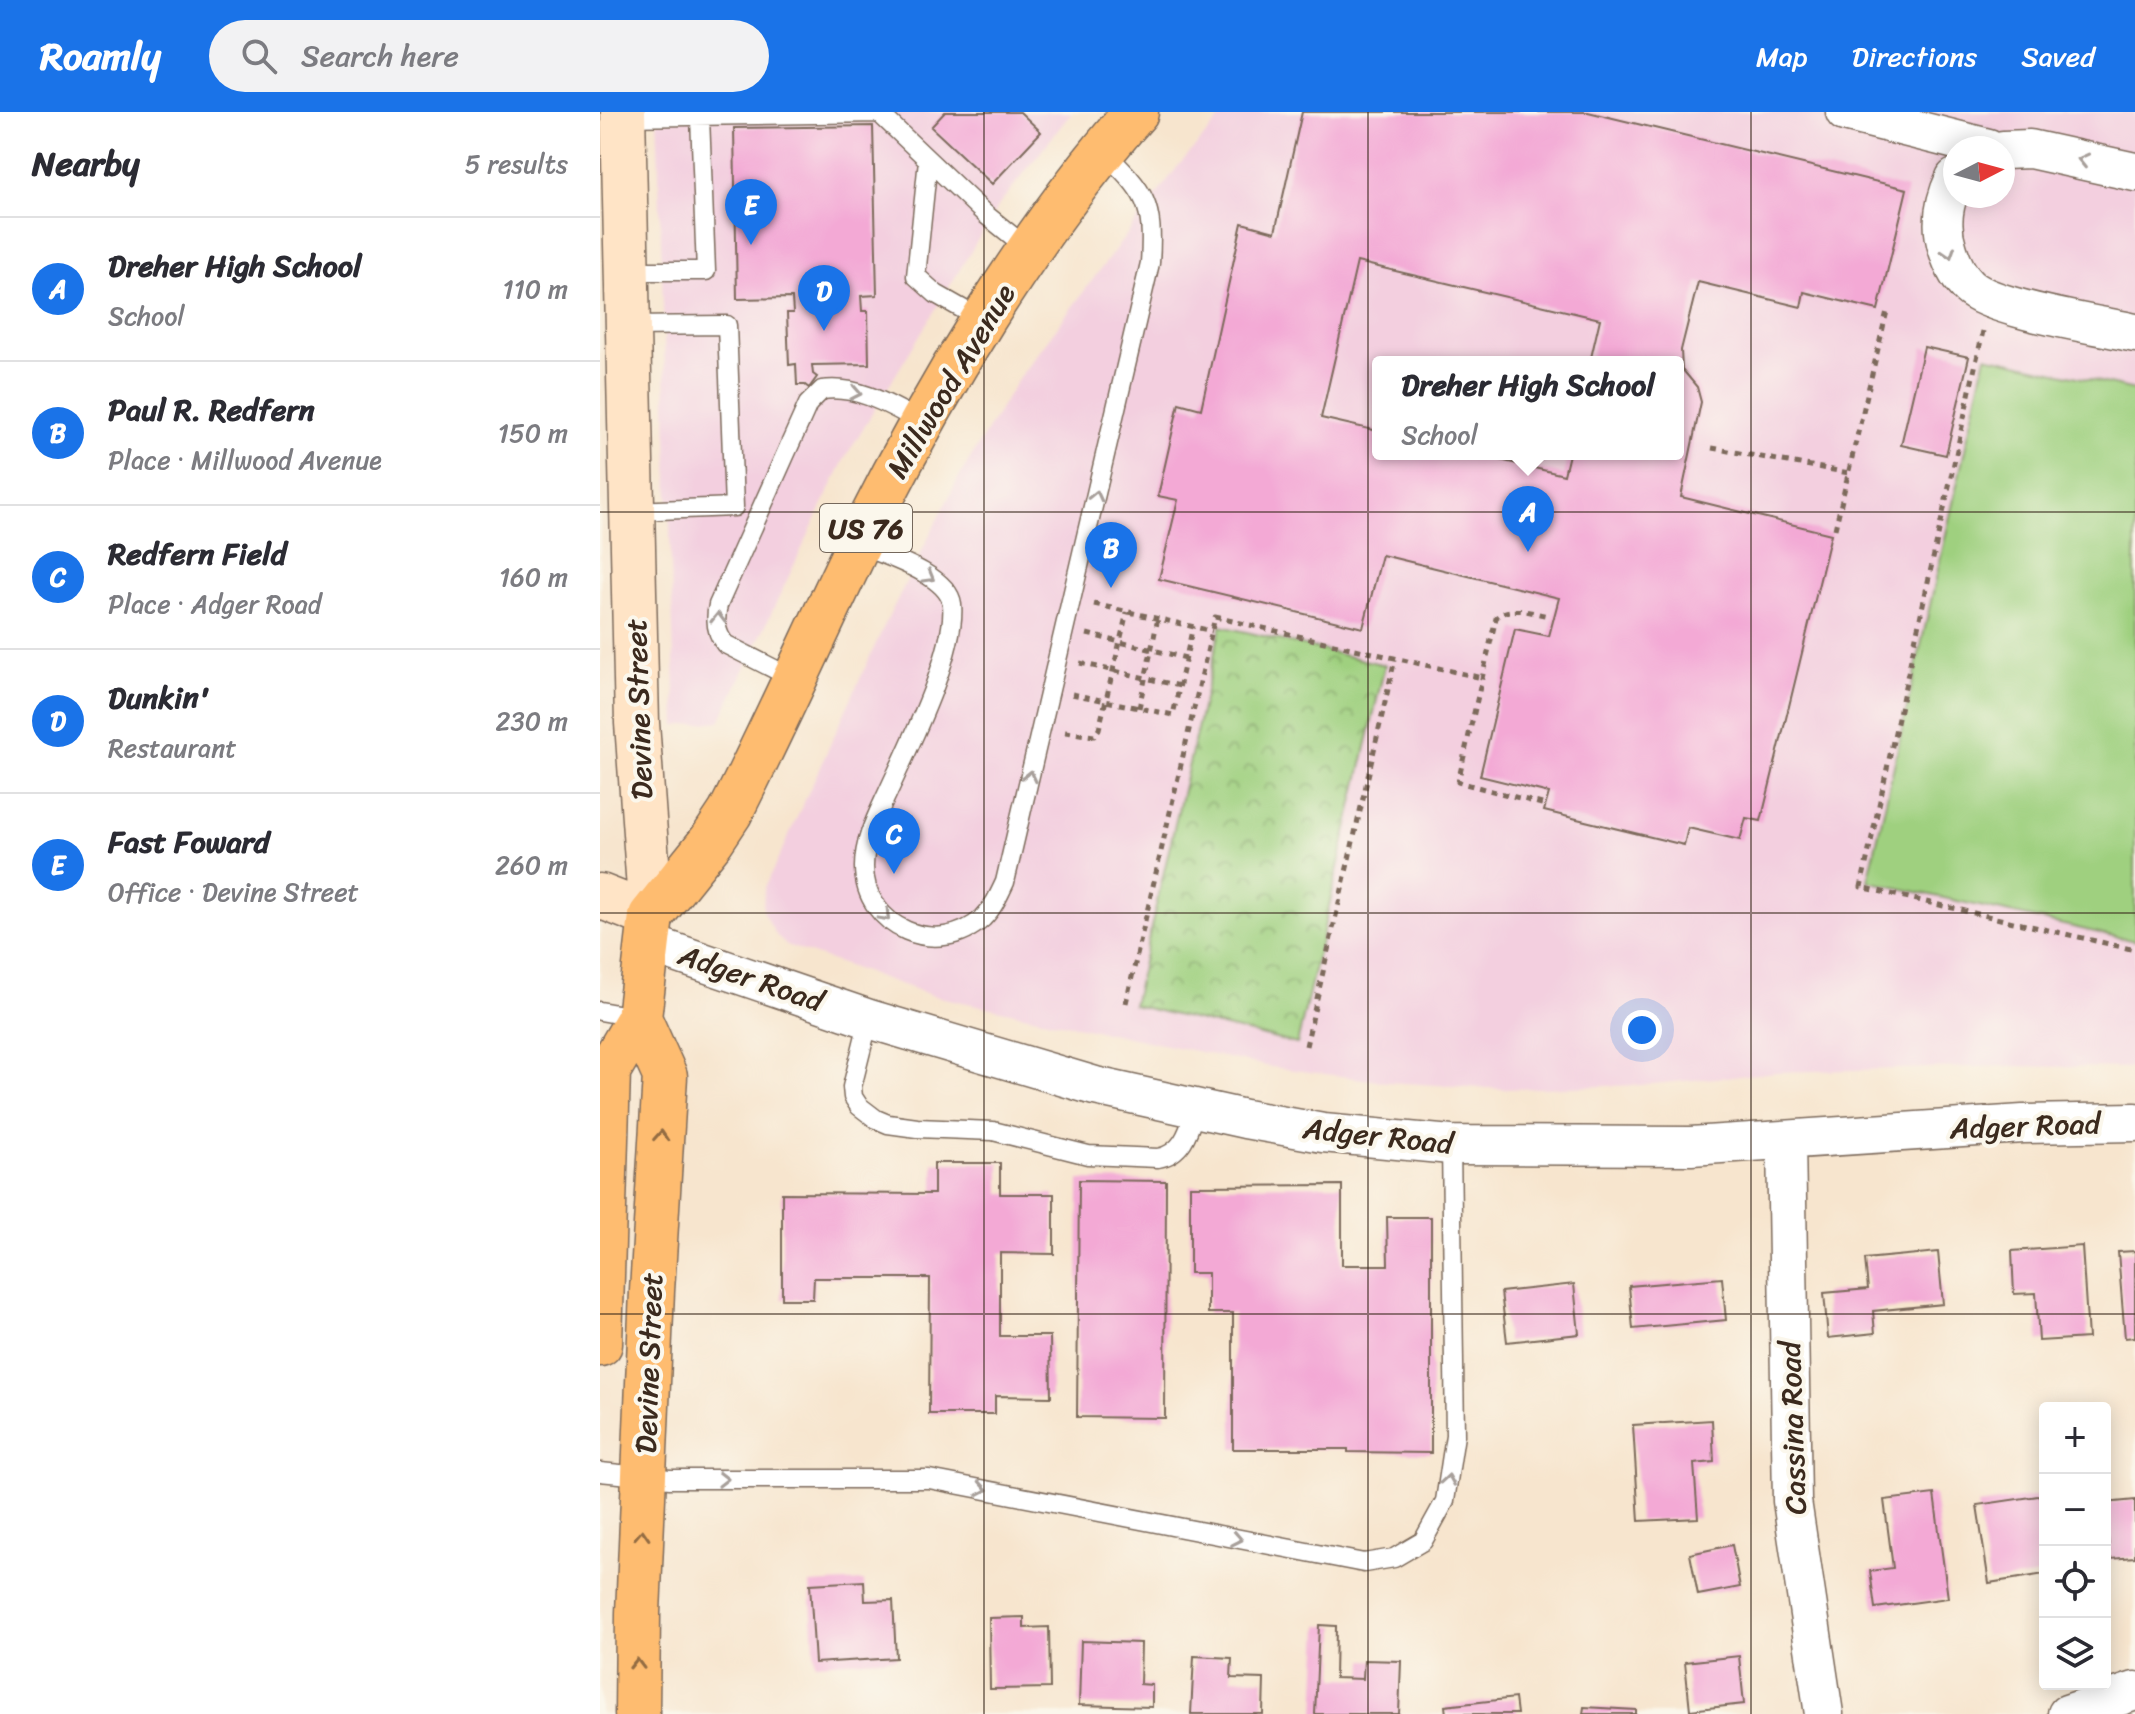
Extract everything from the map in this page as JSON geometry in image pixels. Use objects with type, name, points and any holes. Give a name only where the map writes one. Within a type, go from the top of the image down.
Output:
[{"type":"main road","name":"Millwood Avenue","points":[[649,930],[730,813],[858,544],[923,423],[984,321],[1031,251],[1136,112]]},
{"type":"main road","name":"Devine Street","points":[[624,115],[621,297],[633,511],[637,723],[649,930],[619,1015],[608,1071],[624,1194],[652,1291],[638,1613],[637,1714]]},
{"type":"main road","points":[[600,896],[649,930]]},
{"type":"main road","name":"Devine Street","points":[[600,1344],[602,1286],[624,1194],[665,1076],[619,1015]]},
{"type":"main road","points":[[602,1286],[652,1291]]},
{"type":"street","points":[[1845,112],[1943,137]]},
{"type":"street","points":[[2015,150],[2030,149],[2135,172]]},
{"type":"street","points":[[1943,208],[1944,239],[1954,267],[1969,288],[1992,301],[2135,333]]},
{"type":"street","name":"Adger Road","points":[[649,930],[869,1019],[1081,1082],[1196,1109],[1323,1133],[1451,1145],[1691,1146],[2023,1124],[2135,1122]]},
{"type":"street","name":"Cassina Road","points":[[1786,1140],[1792,1501],[1824,1714]]},
{"type":"street","points":[[2067,1714],[2135,1691]]},
{"type":"lane","points":[[624,115],[700,117],[879,113],[985,214],[1031,251]]},
{"type":"lane","points":[[621,297],[706,271],[700,117]]},
{"type":"lane","points":[[858,544],[924,573],[946,588],[950,596],[951,622],[944,653],[919,723],[869,834],[864,870],[872,901],[889,923],[924,937],[949,935],[984,917],[1005,882],[1150,263],[1151,229],[1145,199],[1136,183],[1104,152]]},
{"type":"lane","points":[[928,160],[916,276],[936,294],[984,321]]},
{"type":"lane","points":[[621,297],[727,325],[734,507]]},
{"type":"lane","points":[[794,679],[725,644],[716,626],[718,605],[808,404],[822,390],[833,388],[873,396],[923,423]]},
{"type":"lane","points":[[633,511],[734,507],[758,517]]},
{"type":"lane","points":[[869,1019],[852,1079],[853,1097],[868,1114],[888,1124],[993,1131],[1088,1155],[1158,1158],[1165,1157],[1184,1142],[1196,1109]]},
{"type":"lane","points":[[600,1472],[670,1479],[929,1479],[1364,1563],[1394,1558],[1423,1541],[1445,1501],[1455,1435],[1451,1145]]},
{"type":"path","points":[[1835,529],[1887,311]]},
{"type":"path","points":[[1983,330],[1861,887],[2135,950]]},
{"type":"path","points":[[1712,448],[1849,473]]},
{"type":"path","points":[[1093,604],[1212,631]]},
{"type":"path","points":[[1542,804],[1458,782],[1494,624],[1501,613],[1518,610],[1549,616]]},
{"type":"path","points":[[1062,732],[1094,736],[1099,729],[1127,612]]},
{"type":"path","points":[[1126,1003],[1215,617],[1482,678]]},
{"type":"path","points":[[1139,708],[1158,618]]},
{"type":"path","points":[[1071,694],[1173,715],[1193,626]]},
{"type":"path","points":[[1086,634],[1186,658]]},
{"type":"path","points":[[1306,1046],[1395,659]]},
{"type":"path","points":[[1079,662],[1180,686]]},
{"type":"shaded area","points":[[657,112],[1072,112],[999,205],[845,458],[720,721],[676,726]]},
{"type":"shaded area","points":[[1226,112],[2135,112],[2135,1068],[2008,1066],[1777,1072],[1642,1085],[1503,1089],[1386,1082],[1271,1067],[934,996],[786,945],[776,935],[763,911],[764,890],[884,626],[959,477],[1018,379],[1179,165]]},
{"type":"green space","points":[[1986,356],[2135,390],[2135,941],[1868,881]]},
{"type":"green space","points":[[1221,626],[1385,665],[1297,1044],[1133,1005]]},
{"type":"building","points":[[945,112],[1020,112],[1041,132],[992,184],[931,127]]},
{"type":"building","points":[[1302,112],[1588,112],[1907,189],[1878,310],[1804,292],[1801,307],[1698,282],[1681,356],[1591,356],[1600,319],[1357,262],[1321,418],[1372,430],[1372,460],[1500,460],[1564,475],[1568,460],[1684,460],[1684,371],[1697,387],[1701,402],[1681,497],[1831,534],[1761,821],[1746,818],[1740,840],[1688,828],[1684,845],[1544,811],[1549,793],[1480,776],[1515,629],[1549,636],[1559,598],[1382,555],[1363,628],[1159,579],[1178,500],[1158,496],[1179,403],[1201,409],[1242,223],[1275,232]]},
{"type":"building","points":[[873,126],[877,295],[861,296],[862,311],[868,311],[869,364],[812,365],[813,374],[817,377],[809,388],[797,385],[796,364],[789,365],[787,313],[793,313],[792,298],[737,299],[734,128]]},
{"type":"building","points":[[1924,347],[1969,357],[1946,455],[1901,445]]},
{"type":"building","points":[[934,1163],[1000,1163],[1000,1194],[1054,1194],[1054,1254],[1000,1253],[1000,1336],[1050,1336],[1051,1397],[995,1396],[995,1414],[929,1414],[930,1278],[814,1278],[813,1299],[782,1299],[782,1193],[934,1194]]},
{"type":"building","points":[[1079,1180],[1166,1181],[1165,1418],[1077,1417]]},
{"type":"building","points":[[1342,1185],[1342,1265],[1388,1265],[1387,1217],[1431,1217],[1431,1453],[1233,1449],[1233,1313],[1208,1313],[1208,1273],[1190,1273],[1190,1186]]},
{"type":"building","points":[[2082,1246],[2088,1338],[2039,1341],[2036,1293],[2014,1294],[2012,1251]]},
{"type":"building","points":[[2135,1251],[2135,1337],[2125,1338],[2118,1252]]},
{"type":"building","points":[[1938,1252],[1943,1304],[1873,1311],[1875,1333],[1828,1338],[1824,1293],[1868,1289],[1865,1259]]},
{"type":"building","points":[[1722,1278],[1726,1320],[1633,1329],[1629,1286]]},
{"type":"building","points":[[1574,1284],[1579,1334],[1507,1342],[1501,1292]]},
{"type":"building","points":[[1712,1420],[1714,1462],[1694,1464],[1698,1518],[1639,1521],[1633,1425]]},
{"type":"building","points":[[1934,1494],[1948,1598],[1875,1608],[1870,1571],[1893,1568],[1884,1500]]},
{"type":"building","points":[[2039,1496],[2039,1575],[1989,1583],[1977,1505]]},
{"type":"building","points":[[2135,1500],[2135,1557],[2111,1559],[2111,1502]]},
{"type":"building","points":[[1732,1545],[1740,1587],[1698,1595],[1690,1554]]},
{"type":"building","points":[[864,1581],[865,1601],[893,1600],[896,1658],[815,1663],[810,1584]]},
{"type":"building","points":[[1024,1617],[1024,1628],[1049,1627],[1050,1688],[990,1689],[989,1618]]},
{"type":"building","points":[[1319,1625],[1336,1626],[1335,1678],[1363,1679],[1364,1660],[1401,1661],[1399,1714],[1315,1714]]},
{"type":"building","points":[[1081,1641],[1141,1643],[1140,1684],[1152,1685],[1152,1707],[1079,1705]]},
{"type":"building","points":[[1194,1656],[1232,1658],[1231,1678],[1264,1679],[1263,1714],[1191,1714]]},
{"type":"building","points":[[1739,1656],[1744,1704],[1690,1710],[1685,1662]]},
{"type":"building","points":[[1515,1698],[1517,1714],[1446,1714],[1445,1706]]},
{"type":"building","points":[[1584,1707],[1636,1710],[1636,1714],[1583,1714]]},
{"type":"place","name":"Fast Foward","points":[[751,245]]},
{"type":"place","name":"Dunkin'","points":[[824,331]]},
{"type":"place","name":"Dreher High School","points":[[1528,552]]},
{"type":"place","name":"Paul R. Redfern","points":[[1111,588]]},
{"type":"place","name":"Redfern Field","points":[[894,874]]}]
